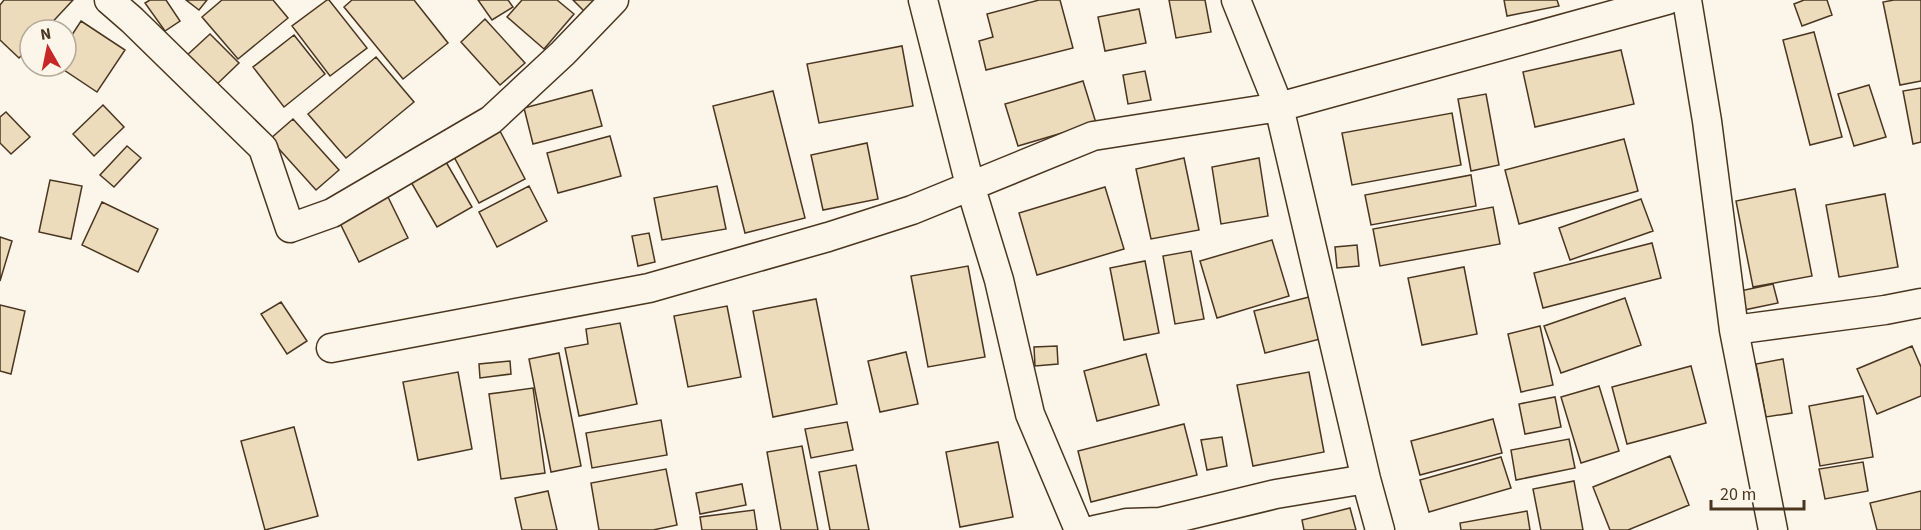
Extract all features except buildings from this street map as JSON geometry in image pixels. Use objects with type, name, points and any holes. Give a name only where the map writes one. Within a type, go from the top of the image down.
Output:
[{"type":"street","points":[[109,0],[263,148],[290,228],[332,213],[491,120],[563,53],[614,0]]},
{"type":"street","points":[[922,0],[970,185],[999,280],[1030,414],[1079,530]]},
{"type":"street","points":[[1236,0],[1279,107],[1380,530]]},
{"type":"street","points":[[331,348],[649,288],[912,210],[1093,136],[1279,107],[1667,0]]},
{"type":"street","points":[[1687,0],[1707,121],[1734,330],[1773,530]]},
{"type":"street","points":[[1734,330],[1921,303]]},
{"type":"street","points":[[1095,530],[1127,523],[1160,522],[1276,494],[1366,478]]}]
